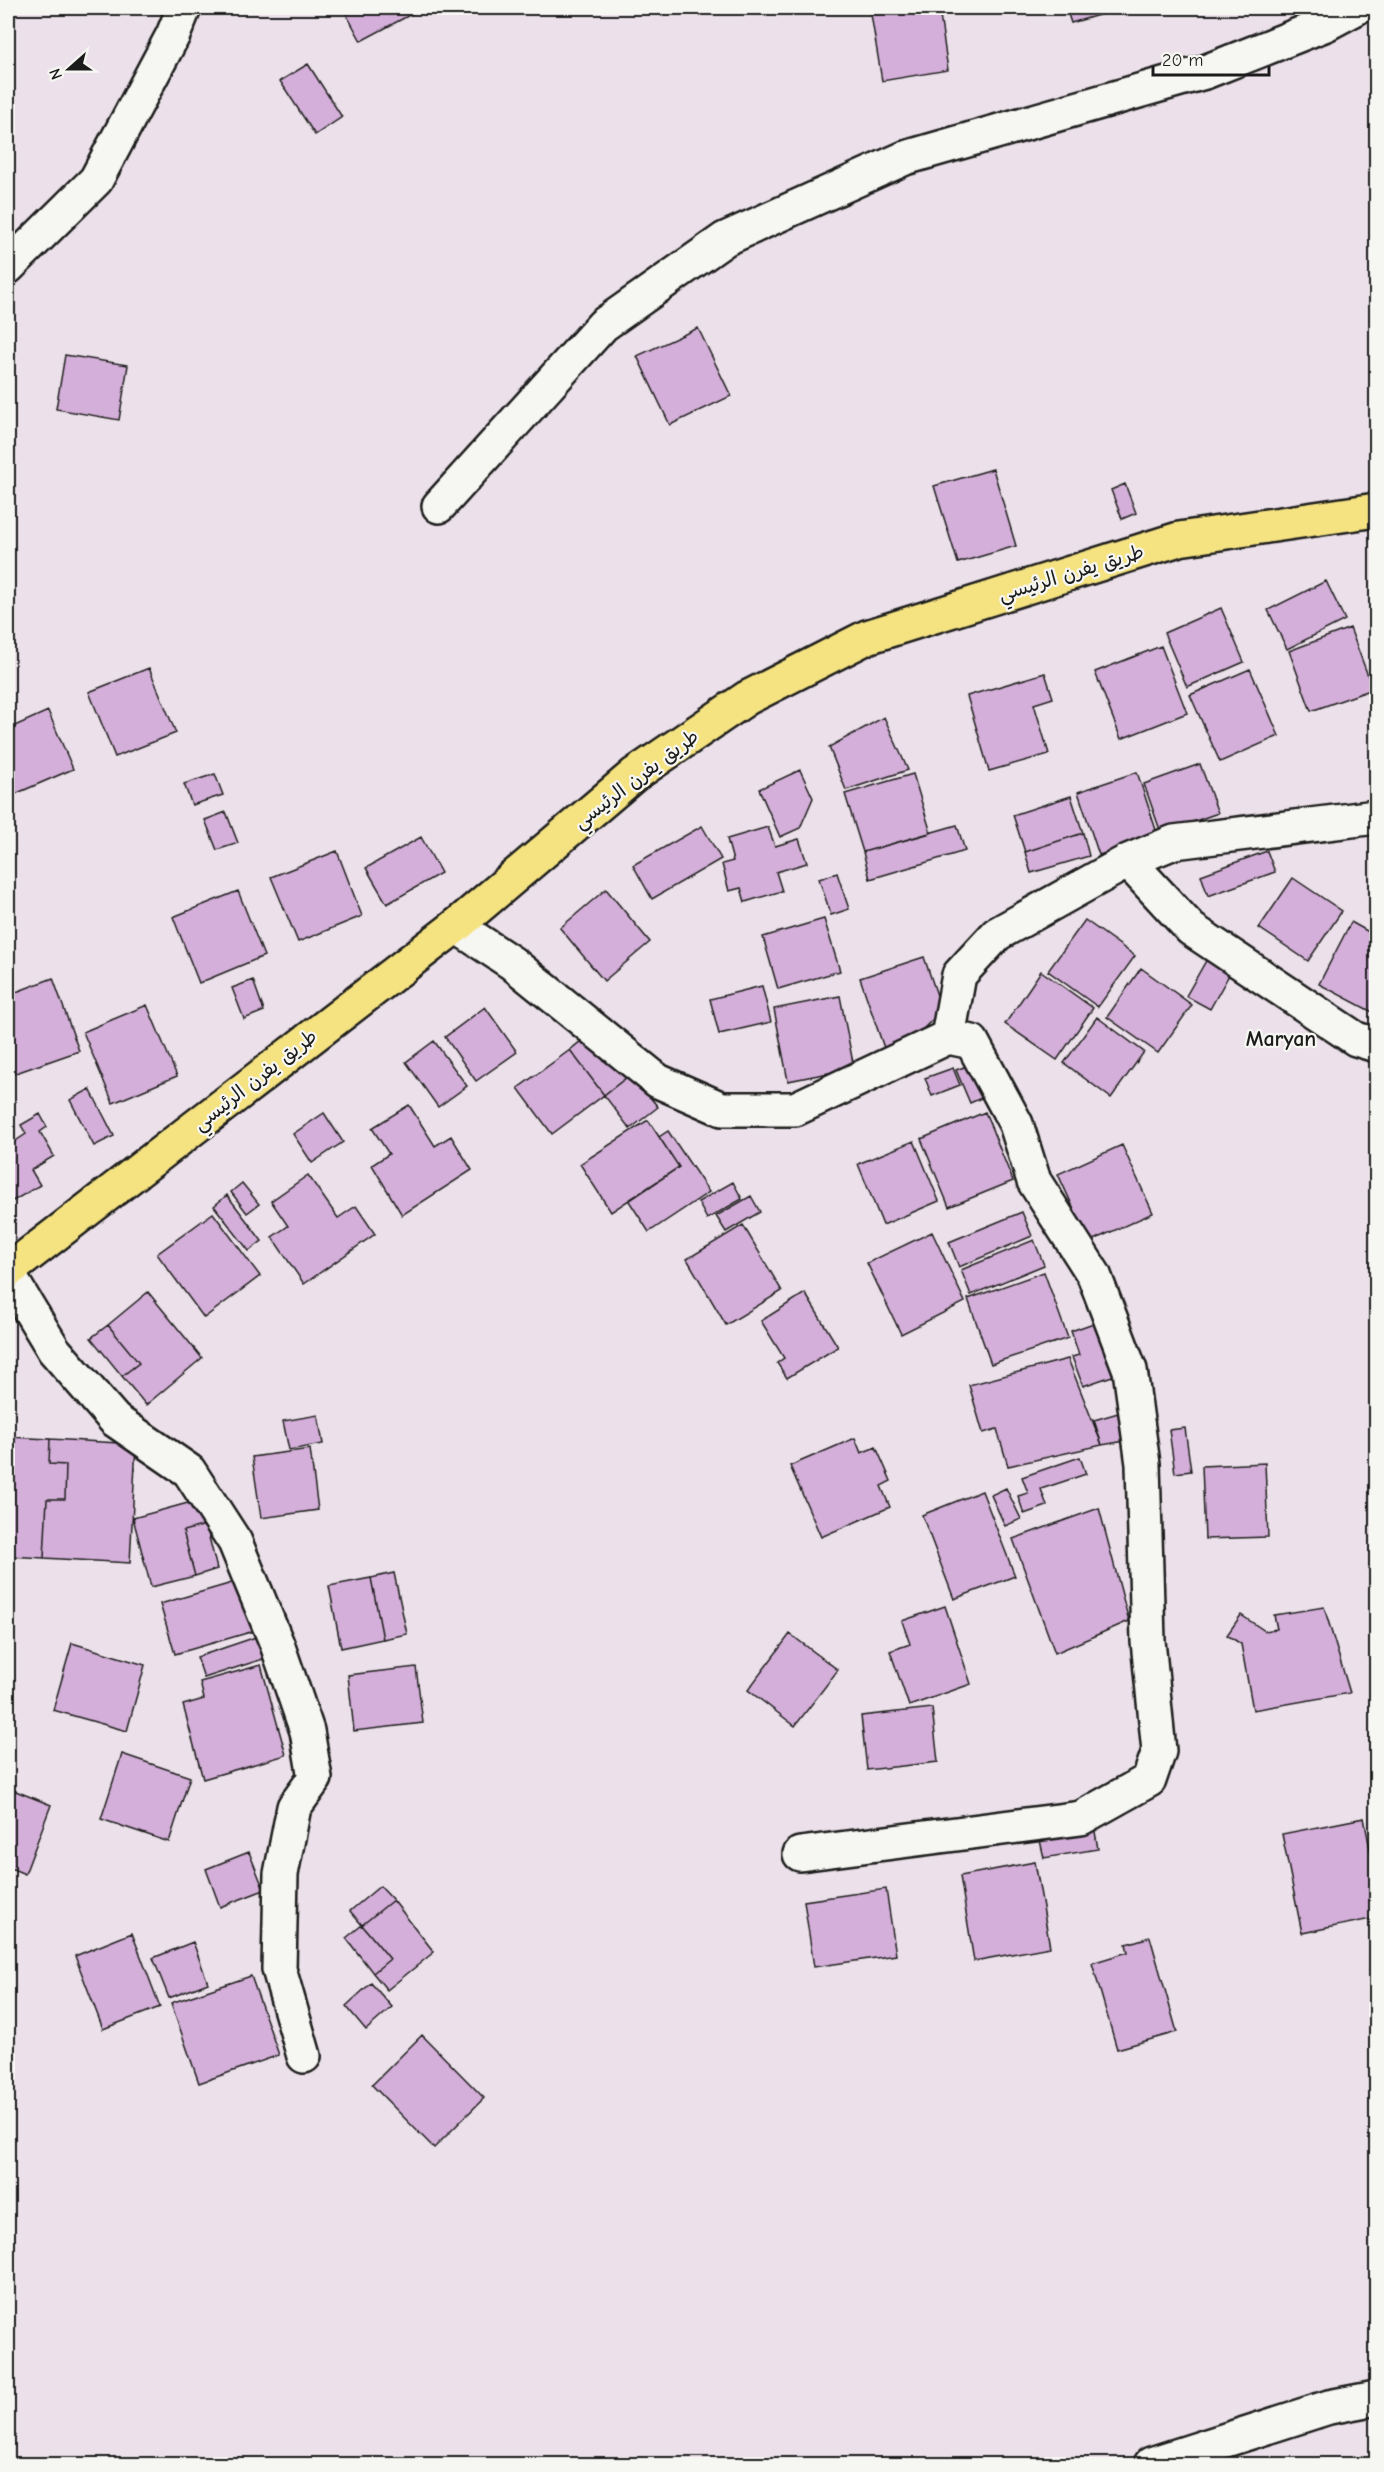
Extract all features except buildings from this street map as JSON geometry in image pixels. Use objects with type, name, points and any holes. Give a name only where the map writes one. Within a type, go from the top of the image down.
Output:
[{"type":"main road","name":"طريق يفرن الرئيسي","points":[[8,1273],[456,926],[634,775],[747,698],[867,637],[1179,539],[1377,510]]},
{"type":"street","points":[[8,267],[96,180],[173,35],[184,8]]},
{"type":"street","points":[[439,506],[603,325],[725,239],[904,158],[1205,72],[1326,24],[1356,8]]},
{"type":"street","points":[[948,1037],[959,975],[997,934],[1128,861],[1174,842],[1377,817]]},
{"type":"street","points":[[1128,861],[1191,929],[1356,1039],[1377,1046]]},
{"type":"street","points":[[456,926],[512,963],[658,1081],[722,1109],[795,1109],[948,1037],[972,1042],[1016,1124],[1034,1181],[1094,1275],[1130,1370],[1143,1464],[1148,1641],[1159,1751],[1149,1780],[1082,1818],[800,1854]]},
{"type":"street","points":[[8,1273],[54,1350],[114,1420],[189,1471],[235,1542],[277,1644],[307,1731],[315,1778],[294,1807],[280,1874],[279,1969],[304,2056]]},
{"type":"street","points":[[1151,2464],[1329,2407],[1377,2398]]},
{"type":"district","name":"Maryan","points":[[1281,1039]]}]
